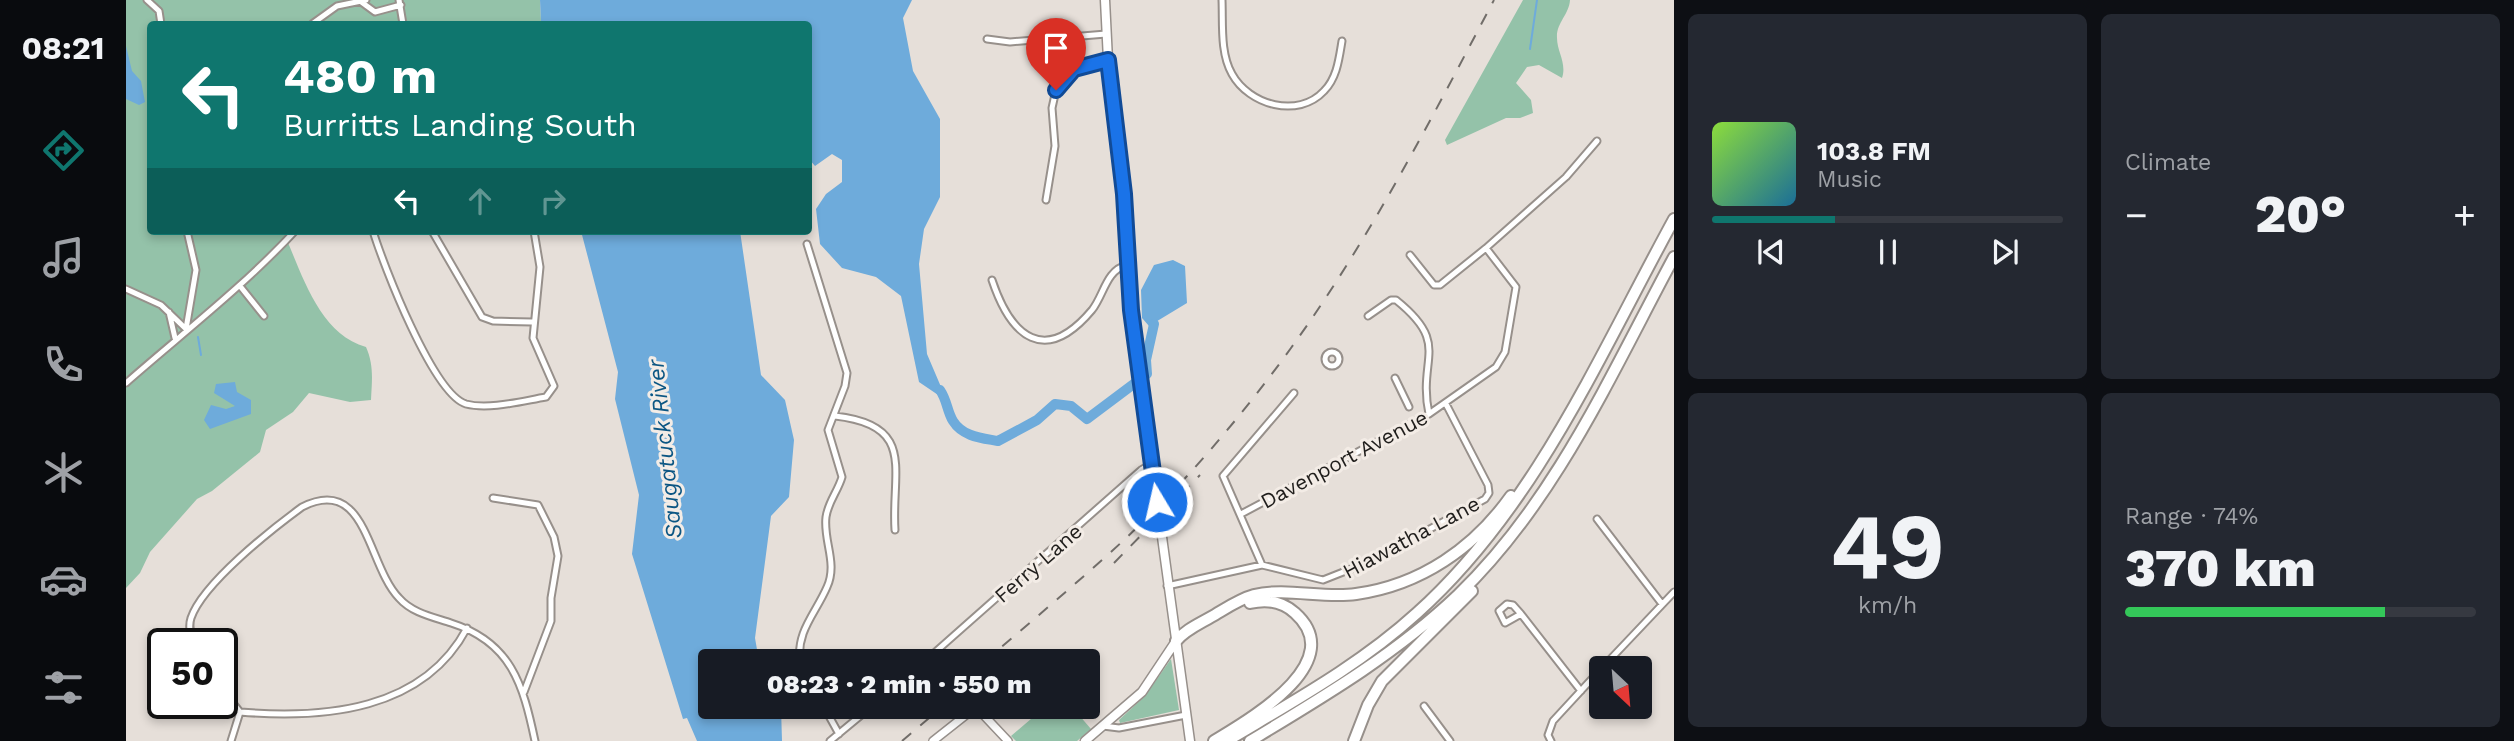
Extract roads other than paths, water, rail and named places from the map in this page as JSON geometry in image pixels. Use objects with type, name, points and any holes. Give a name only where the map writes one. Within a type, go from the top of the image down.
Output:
[{"type":"highway","points":[[1227,741],[1354,662],[1423,608],[1491,535],[1552,444],[1674,219]]},
{"type":"highway","points":[[1354,741],[1368,705],[1382,681],[1478,584],[1567,454],[1674,257]]},
{"type":"highway","points":[[1177,641],[1209,618],[1255,595],[1356,594],[1392,586],[1433,569],[1485,528],[1552,444]]},
{"type":"highway","points":[[1250,741],[1355,677],[1409,637],[1459,594],[1518,527]]},
{"type":"highway","points":[[1177,641],[1241,607],[1261,601],[1287,606],[1300,618],[1308,632],[1310,655],[1298,679],[1214,741]]},
{"type":"main road","points":[[1105,0],[1108,60],[1120,159],[1140,382],[1190,741]]},
{"type":"main road","points":[[1085,741],[1142,692],[1177,641]]},
{"type":"street","points":[[148,0],[159,11],[161,21]]},
{"type":"street","points":[[1222,0],[1225,51],[1229,68],[1245,90],[1265,102],[1298,105],[1321,94],[1333,77],[1342,41]]},
{"type":"street","points":[[316,21],[337,6],[363,1],[374,12],[400,3],[403,21]]},
{"type":"street","points":[[987,39],[1010,42],[1106,34]]},
{"type":"street","points":[[1046,200],[1055,146],[1052,108],[1056,90],[1074,69],[1108,60]]},
{"type":"street","points":[[1410,255],[1434,285],[1440,285],[1566,177],[1597,141]]},
{"type":"street","points":[[186,329],[196,270],[188,235]]},
{"type":"street","points":[[126,383],[175,338],[240,286],[291,235]]},
{"type":"street","points":[[374,235],[380,258],[418,343],[449,392],[457,400],[468,404],[488,405],[546,397],[554,386],[533,338],[532,321],[538,304],[540,259],[535,235]]},
{"type":"street","points":[[434,235],[482,317],[493,321],[532,321]]},
{"type":"street","points":[[798,649],[803,631],[831,576],[825,521],[842,477],[828,430],[835,416],[847,373],[807,244]]},
{"type":"street","points":[[1447,404],[1496,368],[1505,352],[1516,287],[1486,248]]},
{"type":"street","points":[[992,280],[1007,317],[1016,328],[1030,339],[1045,339],[1064,334],[1081,321],[1094,308],[1112,273],[1128,265]]},
{"type":"street","points":[[240,286],[264,316]]},
{"type":"street","points":[[126,289],[159,303],[186,329]]},
{"type":"street","points":[[1368,316],[1391,300],[1396,300],[1423,325],[1430,350],[1425,388],[1429,414]]},
{"type":"street","points":[[169,312],[175,338]]},
{"type":"street","points":[[1395,378],[1409,407]]},
{"type":"street","points":[[1167,586],[1262,565],[1223,476],[1294,393]]},
{"type":"street","name":"Davenport Avenue","points":[[1241,514],[1447,404]]},
{"type":"street","name":"Hiawatha Lane","points":[[1262,565],[1323,580],[1342,575],[1485,499],[1489,493],[1488,485],[1447,404]]},
{"type":"street","points":[[835,416],[875,425],[885,433],[891,443],[897,485],[895,530]]},
{"type":"street","name":"Ferry Lane","points":[[939,649],[1151,464]]},
{"type":"street","points":[[494,498],[538,505],[558,556],[551,598],[551,621],[524,692]]},
{"type":"street","points":[[190,628],[191,618],[201,599],[219,579],[302,507],[314,500],[329,499],[344,503],[355,514],[375,560],[398,598],[411,609],[467,628],[490,640],[524,692],[535,741]]},
{"type":"street","points":[[1597,519],[1662,604]]},
{"type":"street","points":[[1614,656],[1674,592]]},
{"type":"street","points":[[1521,614],[1581,691]]},
{"type":"street","points":[[238,709],[240,712],[285,716],[312,714],[394,695],[419,682],[444,664],[467,628]]},
{"type":"street","points":[[1551,741],[1548,735],[1553,721],[1589,683]]},
{"type":"street","points":[[1423,706],[1450,741]]},
{"type":"street","points":[[231,741],[240,712]]},
{"type":"street","points":[[1103,726],[1123,727],[1186,715]]},
{"type":"street","points":[[831,719],[839,734]]},
{"type":"street","points":[[830,741],[857,719]]},
{"type":"street","points":[[933,741],[961,719]]},
{"type":"street","points":[[987,719],[1008,741]]},
{"type":"water","points":[[540,0],[912,0],[903,18],[913,71],[940,119],[940,197],[924,229],[919,264],[927,354],[947,401],[919,382],[901,296],[876,277],[842,268],[820,244],[816,209],[826,194],[842,182],[842,160],[832,154],[815,166],[812,162],[812,21],[541,21]]},
{"type":"water","points":[[126,46],[132,71],[141,81],[145,102],[139,105],[126,99]]},
{"type":"water","name":"Saugatuck River","points":[[582,235],[741,235],[761,375],[785,400],[794,440],[789,497],[771,516],[755,638],[757,649],[698,649],[698,719],[781,719],[782,741],[697,741],[687,718],[683,719],[632,554],[639,495],[615,399],[618,372]]},
{"type":"water","points":[[1173,260],[1185,266],[1187,303],[1149,326],[1142,318],[1141,290],[1154,265]]},
{"type":"water","points":[[235,382],[237,392],[251,400],[251,414],[210,429],[204,420],[211,405],[226,409],[235,406],[214,393],[216,384]]},
{"type":"waterway","points":[[1530,49],[1537,0]]},
{"type":"waterway","points":[[940,390],[957,426],[967,434],[986,439],[998,441],[1037,420],[1055,404],[1071,406],[1087,419],[1147,374],[1146,360],[1154,324]]},
{"type":"waterway","points":[[198,337],[201,355]]},
{"type":"railway","points":[[999,649],[1137,528],[1207,454],[1271,375],[1320,307],[1373,221],[1494,0]]},
{"type":"railway","points":[[1114,563],[1200,475]]},
{"type":"railway","points":[[902,741],[928,719]]}]
